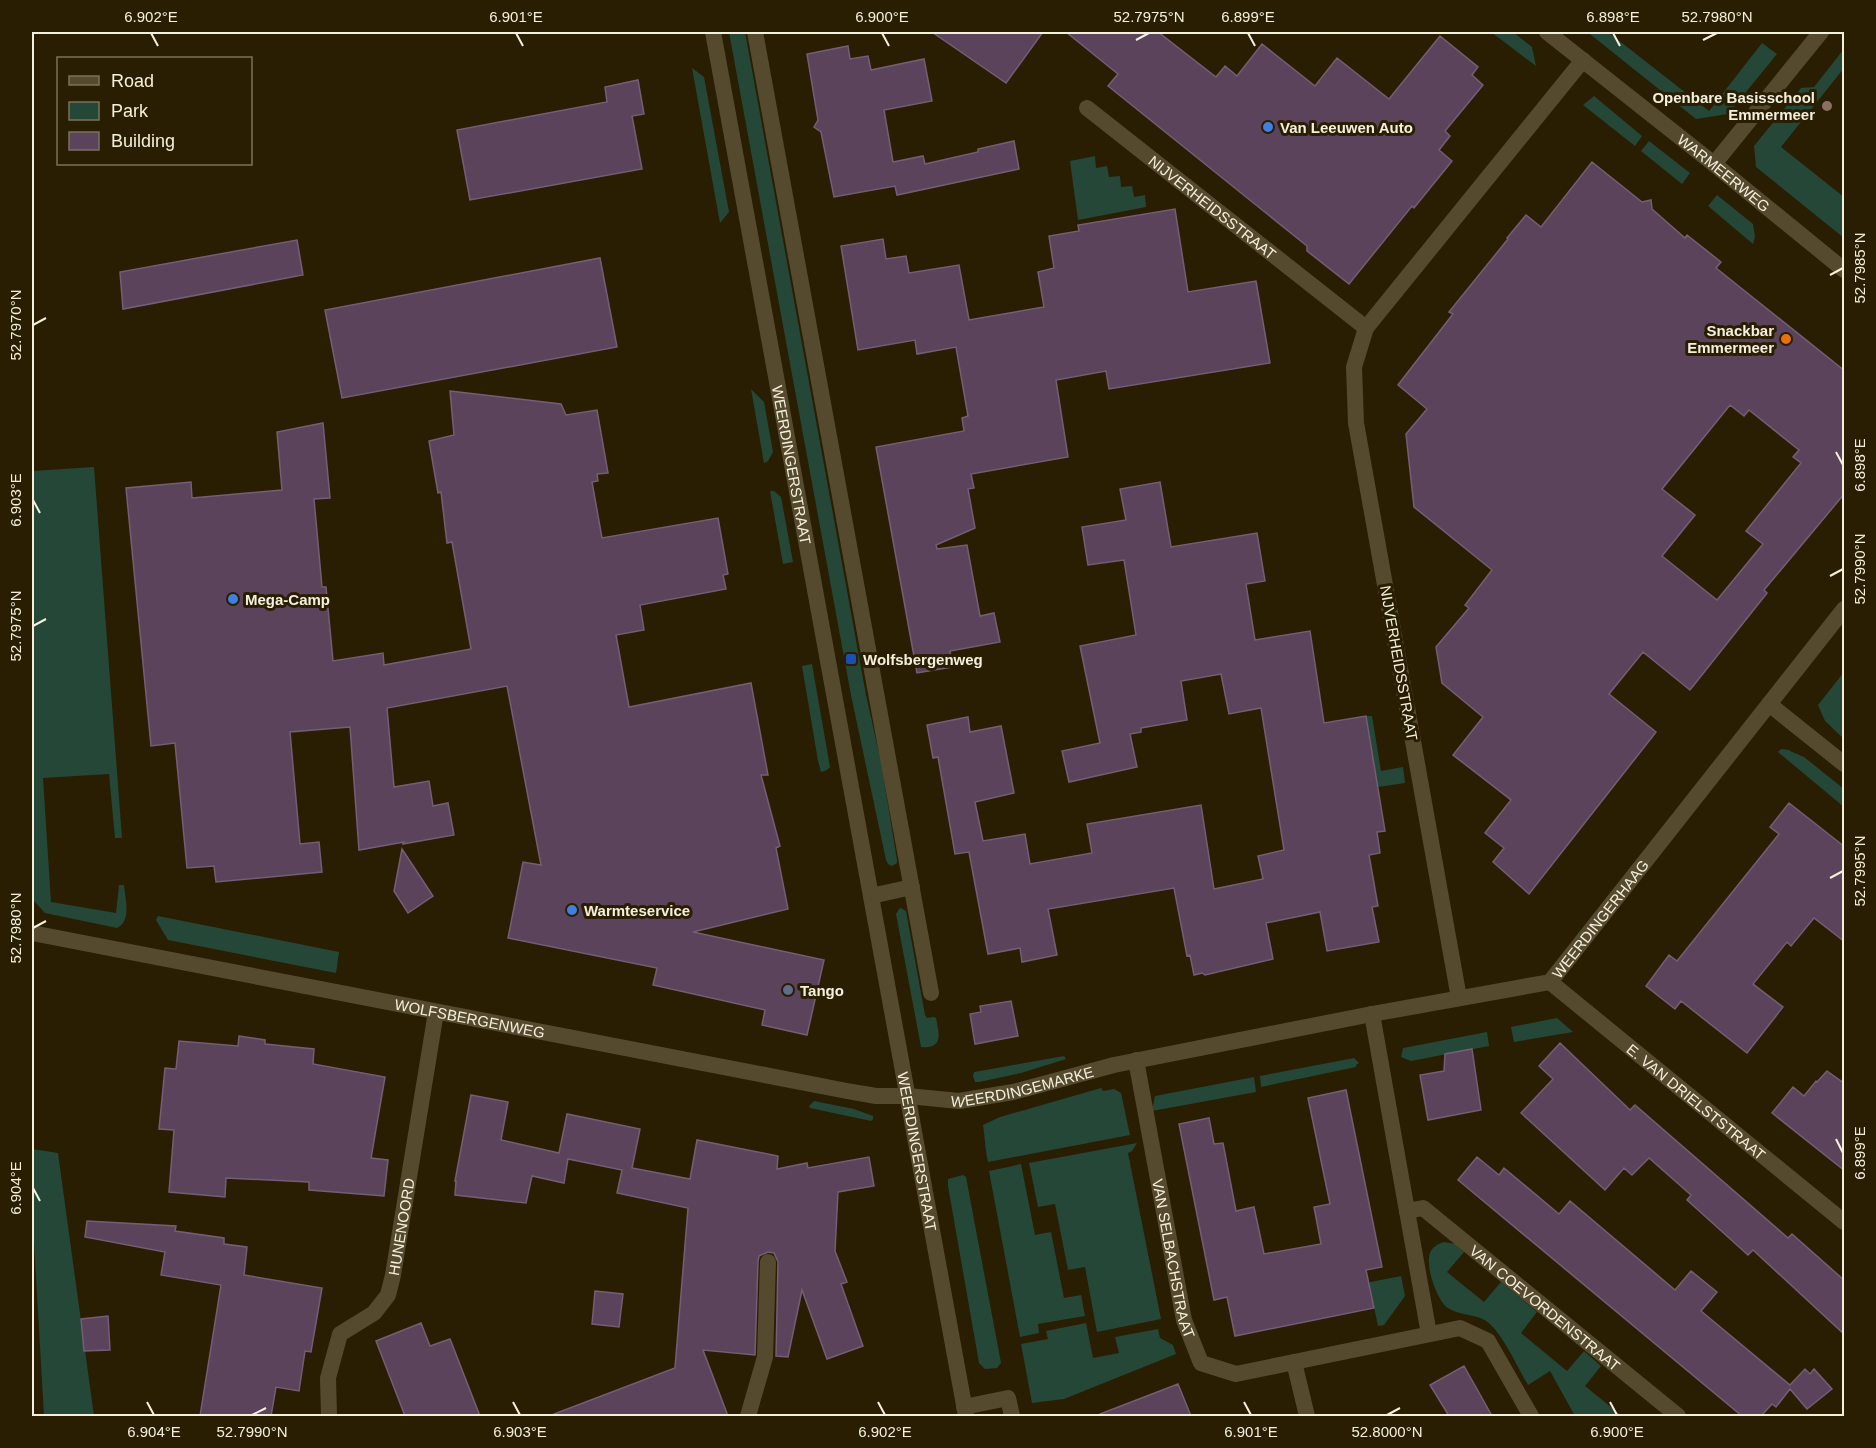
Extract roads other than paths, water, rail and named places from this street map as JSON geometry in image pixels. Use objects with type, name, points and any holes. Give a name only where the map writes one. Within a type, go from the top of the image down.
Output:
[{"type":"street","name":"WEERDINGERSTRAAT","points":[[712,32],[965,1412],[1008,1398],[1012,1416]]},
{"type":"street","points":[[755,32],[931,993]]},
{"type":"street","name":"WARMEERWEG","points":[[1547,32],[1845,270]]},
{"type":"street","points":[[1714,164],[1821,32]]},
{"type":"street","name":"NIJVERHEIDSSTRAAT","points":[[1459,998],[1356,423],[1354,367],[1366,328],[1582,60]]},
{"type":"street","name":"NIJVERHEIDSSTRAAT","points":[[1087,108],[1366,328]]},
{"type":"street","name":"WEERDINGERHAAG","points":[[1136,1060],[1550,982],[1845,609]]},
{"type":"street","points":[[1769,704],[1845,764]]},
{"type":"street","points":[[871,896],[912,887]]},
{"type":"street","name":"WOLFSBERGENWEG","points":[[32,933],[866,1094],[908,1096]]},
{"type":"street","name":"E. VAN DRIELSTSTRAAT","points":[[1550,982],[1845,1222]]},
{"type":"street","name":"HUNENOORD","points":[[329,1416],[328,1378],[339,1334],[374,1313],[388,1295],[436,1012]]},
{"type":"street","points":[[1371,1014],[1429,1334]]},
{"type":"street","name":"WEERDINGEMARKE","points":[[908,1096],[959,1101],[1013,1092],[1136,1060]]},
{"type":"street","name":"VAN SELBACHSTRAAT","points":[[1136,1060],[1184,1320],[1201,1363],[1236,1374],[1460,1328],[1488,1341],[1532,1416]]},
{"type":"street","name":"VAN COEVORDENSTRAAT","points":[[1407,1211],[1423,1208],[1678,1416]]},
{"type":"street","points":[[748,1416],[765,1357],[768,1262]]},
{"type":"street","points":[[1294,1362],[1307,1416]]},
{"type":"place","name":"Openbare Basisschool Emmermeer","points":[[1827,106]]},
{"type":"place","name":"Van Leeuwen Auto","points":[[1268,127]]},
{"type":"place","name":"Snackbar Emmermeer","points":[[1786,339]]},
{"type":"place","name":"Mega-Camp","points":[[233,599]]},
{"type":"place","name":"Wolfsbergenweg","points":[[851,659]]},
{"type":"place","name":"Warmteservice","points":[[572,910]]},
{"type":"place","name":"Tango","points":[[788,990]]}]
